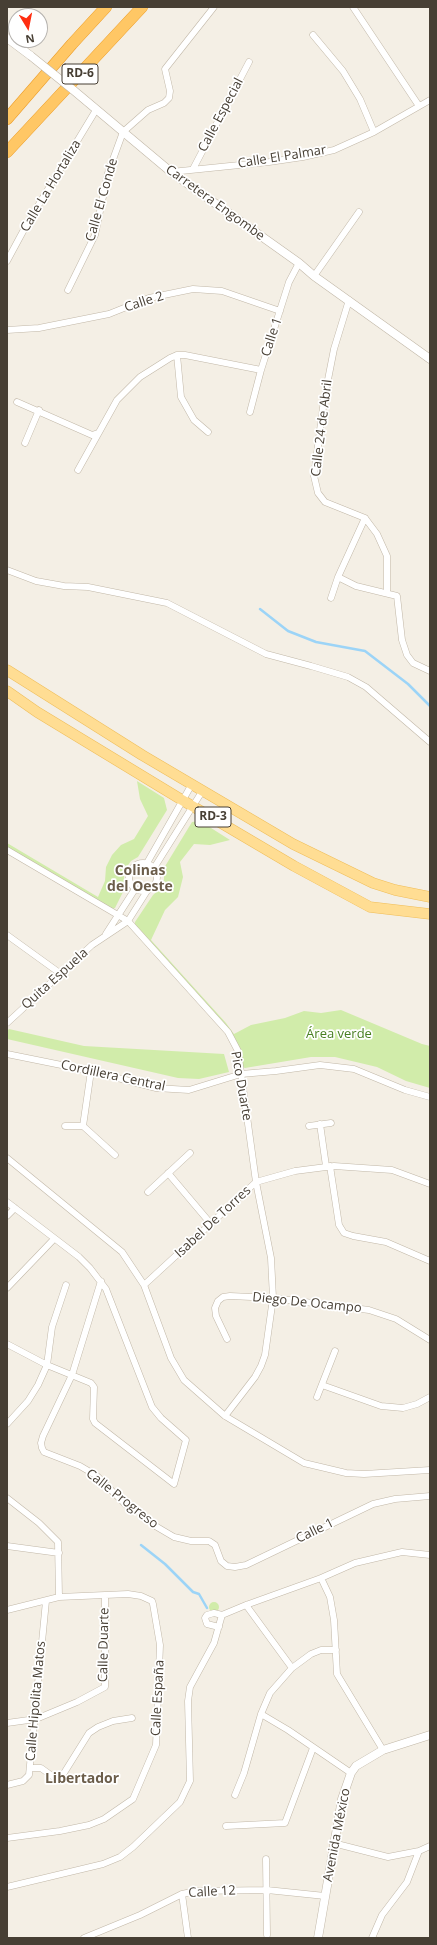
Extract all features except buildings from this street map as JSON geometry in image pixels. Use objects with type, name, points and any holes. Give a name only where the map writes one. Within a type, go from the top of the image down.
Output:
[{"type":"highway","name":"RD-6","points":[[7,119],[106,7]]},
{"type":"highway","name":"RD-6","points":[[7,152],[142,7]]},
{"type":"highway","points":[[7,112],[72,44]]},
{"type":"highway","points":[[7,155],[18,140]]},
{"type":"main road","name":"RD-3","points":[[7,670],[82,718],[293,844],[373,883],[395,890],[430,897]]},
{"type":"main road","name":"RD-3","points":[[7,691],[37,712],[182,800],[294,866],[370,907],[430,914]]},
{"type":"street","points":[[124,132],[148,110],[164,103],[169,98],[170,92],[165,69],[214,7]]},
{"type":"street","points":[[353,7],[419,106]]},
{"type":"street","points":[[313,35],[343,71],[360,99],[374,132]]},
{"type":"street","name":"Carretera Engombe","points":[[7,38],[72,89],[171,172],[299,263],[314,276],[430,360]]},
{"type":"street","name":"Calle Especial","points":[[193,169],[249,62]]},
{"type":"street","name":"Calle El Palmar","points":[[171,172],[303,157],[334,150],[374,132],[430,100]]},
{"type":"street","name":"Calle La Hortaliza","points":[[7,262],[27,224],[96,110]]},
{"type":"street","name":"Calle El Conde","points":[[68,290],[95,234],[108,173],[124,132]]},
{"type":"street","points":[[314,276],[359,212]]},
{"type":"street","name":"Calle 1","points":[[250,412],[261,370],[288,282],[299,263]]},
{"type":"street","name":"Calle 2","points":[[7,330],[39,328],[109,314],[149,298],[193,289],[222,291],[280,311]]},
{"type":"street","name":"Calle 24 de Abril","points":[[349,300],[332,356],[324,400],[314,476],[318,493],[325,502],[365,518]]},
{"type":"street","points":[[177,355],[181,397],[194,420],[208,432]]},
{"type":"street","points":[[78,470],[117,400],[127,388],[140,377],[177,355],[185,355],[261,370]]},
{"type":"street","points":[[17,402],[39,410],[92,435],[98,433]]},
{"type":"street","points":[[25,443],[39,410]]},
{"type":"street","points":[[331,598],[338,577],[365,518],[377,534],[387,556],[387,593]]},
{"type":"street","points":[[7,570],[36,581],[64,586],[88,587],[167,603],[266,654],[318,668],[348,678],[366,687],[430,742]]},
{"type":"street","points":[[338,577],[356,586],[397,596],[402,640],[407,655],[412,663],[430,671]]},
{"type":"street","points":[[147,863],[192,784]]},
{"type":"street","points":[[154,868],[203,790]]},
{"type":"street","name":"Pico Duarte","points":[[7,850],[128,921],[228,1032],[238,1051],[256,1182],[271,1258],[273,1298],[266,1355],[262,1366],[256,1377],[225,1416]]},
{"type":"street","points":[[147,863],[154,868],[157,881],[152,889],[147,891],[138,891],[130,882],[130,873],[138,864],[147,863]]},
{"type":"street","points":[[105,936],[135,888]]},
{"type":"street","points":[[105,936],[128,921],[147,891]]},
{"type":"street","points":[[7,935],[61,974]]},
{"type":"street","name":"Quita Espuela","points":[[8,1021],[92,945],[105,936]]},
{"type":"street","name":"Cordillera Central","points":[[7,1054],[91,1071],[156,1088],[189,1090],[241,1074],[320,1065],[354,1070],[405,1090],[430,1097]]},
{"type":"street","points":[[83,1126],[91,1071]]},
{"type":"street","points":[[309,1126],[331,1123]]},
{"type":"street","points":[[320,1124],[339,1224],[344,1233],[386,1242],[430,1260]]},
{"type":"street","points":[[66,1126],[83,1126],[116,1155]]},
{"type":"street","points":[[148,1192],[190,1153]]},
{"type":"street","points":[[7,1158],[113,1243],[130,1263],[144,1285],[171,1358],[184,1380],[225,1416],[304,1463],[346,1473],[364,1474],[430,1470]]},
{"type":"street","name":"Isabel De Torres","points":[[144,1285],[256,1182],[296,1171],[328,1166],[392,1170],[430,1184]]},
{"type":"street","points":[[168,1173],[211,1224]]},
{"type":"street","points":[[7,1202],[79,1257],[101,1281],[109,1296],[152,1407],[161,1418],[186,1440],[174,1484],[98,1427],[93,1419],[93,1384],[47,1365],[7,1344]]},
{"type":"street","points":[[7,1216],[14,1208]]},
{"type":"street","points":[[7,1288],[54,1239]]},
{"type":"street","name":"Calle Progreso","points":[[101,1281],[72,1375],[43,1436],[41,1444],[44,1452],[80,1466],[97,1476],[125,1504],[142,1514],[157,1527],[174,1537],[190,1541],[209,1540],[214,1545]]},
{"type":"street","points":[[7,1424],[28,1401],[47,1365],[52,1327],[66,1285]]},
{"type":"street","name":"Diego De Ocampo","points":[[227,1339],[216,1316],[215,1308],[218,1301],[224,1297],[230,1296],[273,1298],[369,1310],[396,1319],[430,1340]]},
{"type":"street","points":[[317,1397],[335,1351]]},
{"type":"street","points":[[322,1385],[381,1406],[403,1408],[417,1404],[430,1397]]},
{"type":"street","name":"Calle 1","points":[[214,1545],[221,1561],[227,1566],[235,1567],[246,1565],[373,1504],[396,1499],[430,1496]]},
{"type":"street","points":[[7,1498],[39,1523],[58,1542],[59,1597]]},
{"type":"street","points":[[7,1546],[59,1553]]},
{"type":"street","points":[[219,1627],[207,1624],[205,1618],[214,1613],[222,1615],[321,1578],[355,1563],[402,1552],[428,1556]]},
{"type":"street","points":[[321,1578],[331,1605],[334,1620],[337,1674],[383,1750]]},
{"type":"street","name":"Calle España","points":[[7,1610],[59,1597],[128,1594],[141,1596],[152,1601],[160,1645],[156,1745],[136,1796],[120,1810],[88,1825],[60,1831],[7,1838]]},
{"type":"street","name":"Calle Duarte","points":[[7,1723],[36,1719],[77,1702],[105,1687],[105,1595]]},
{"type":"street","name":"Calle Hipolita Matos","points":[[7,1785],[26,1779],[29,1775],[36,1719],[46,1601]]},
{"type":"street","points":[[246,1605],[292,1668]]},
{"type":"street","points":[[7,1887],[103,1864],[120,1856],[133,1847],[180,1802],[190,1781],[188,1701],[190,1687],[214,1644],[222,1615]]},
{"type":"street","points":[[235,1795],[244,1772],[261,1714],[270,1693],[292,1668],[311,1654],[321,1650],[336,1650]]},
{"type":"street","points":[[261,1714],[288,1730],[351,1773]]},
{"type":"street","points":[[30,1768],[41,1768],[59,1781],[89,1733],[98,1726],[113,1721],[132,1718]]},
{"type":"street","name":"Avenida México","points":[[318,1938],[326,1896],[333,1843],[342,1799],[351,1773],[356,1766],[383,1750],[430,1734]]},
{"type":"street","points":[[226,1826],[285,1823],[313,1748]]},
{"type":"street","points":[[333,1843],[388,1857],[419,1851],[430,1846]]},
{"type":"street","points":[[372,1938],[382,1915],[407,1882],[419,1851]]},
{"type":"street","points":[[266,1859],[267,1935]]},
{"type":"street","name":"Calle 12","points":[[84,1938],[121,1924],[182,1894],[196,1891],[267,1890],[326,1896]]},
{"type":"street","points":[[182,1894],[188,1938]]},
{"type":"green space","points":[[137,781],[164,798],[167,810],[138,857],[131,861],[126,868],[124,877],[126,886],[115,908],[112,909],[7,848],[7,843],[98,897],[105,881],[106,867],[112,855],[121,845],[134,839],[148,816],[140,799]]},
{"type":"green space","name":"Área verde","points":[[200,821],[230,840],[210,845],[194,844],[180,862],[183,877],[178,897],[165,910],[151,940],[226,1023],[234,1034],[251,1025],[285,1018],[304,1011],[321,1013],[341,1010],[430,1046],[430,1088],[406,1081],[377,1067],[335,1057],[311,1057],[245,1068],[242,1067],[235,1042],[135,926],[135,922],[153,895],[162,887],[164,868],[192,822]]},
{"type":"green space","points":[[9,1029],[84,1046],[224,1054],[229,1072],[199,1079],[178,1078],[7,1039],[7,1031]]},
{"type":"green space","points":[[212,1602],[216,1602],[218,1603],[218,1611],[212,1612],[209,1609],[209,1605]]},
{"type":"waterway","points":[[260,609],[288,631],[316,642],[365,651],[408,684],[430,706]]},
{"type":"waterway","points":[[141,1545],[165,1564],[193,1592],[199,1594],[207,1608]]},
{"type":"district","name":"Colinas del Oeste","points":[[140,880]]},
{"type":"district","name":"Libertador","points":[[82,1779]]}]
